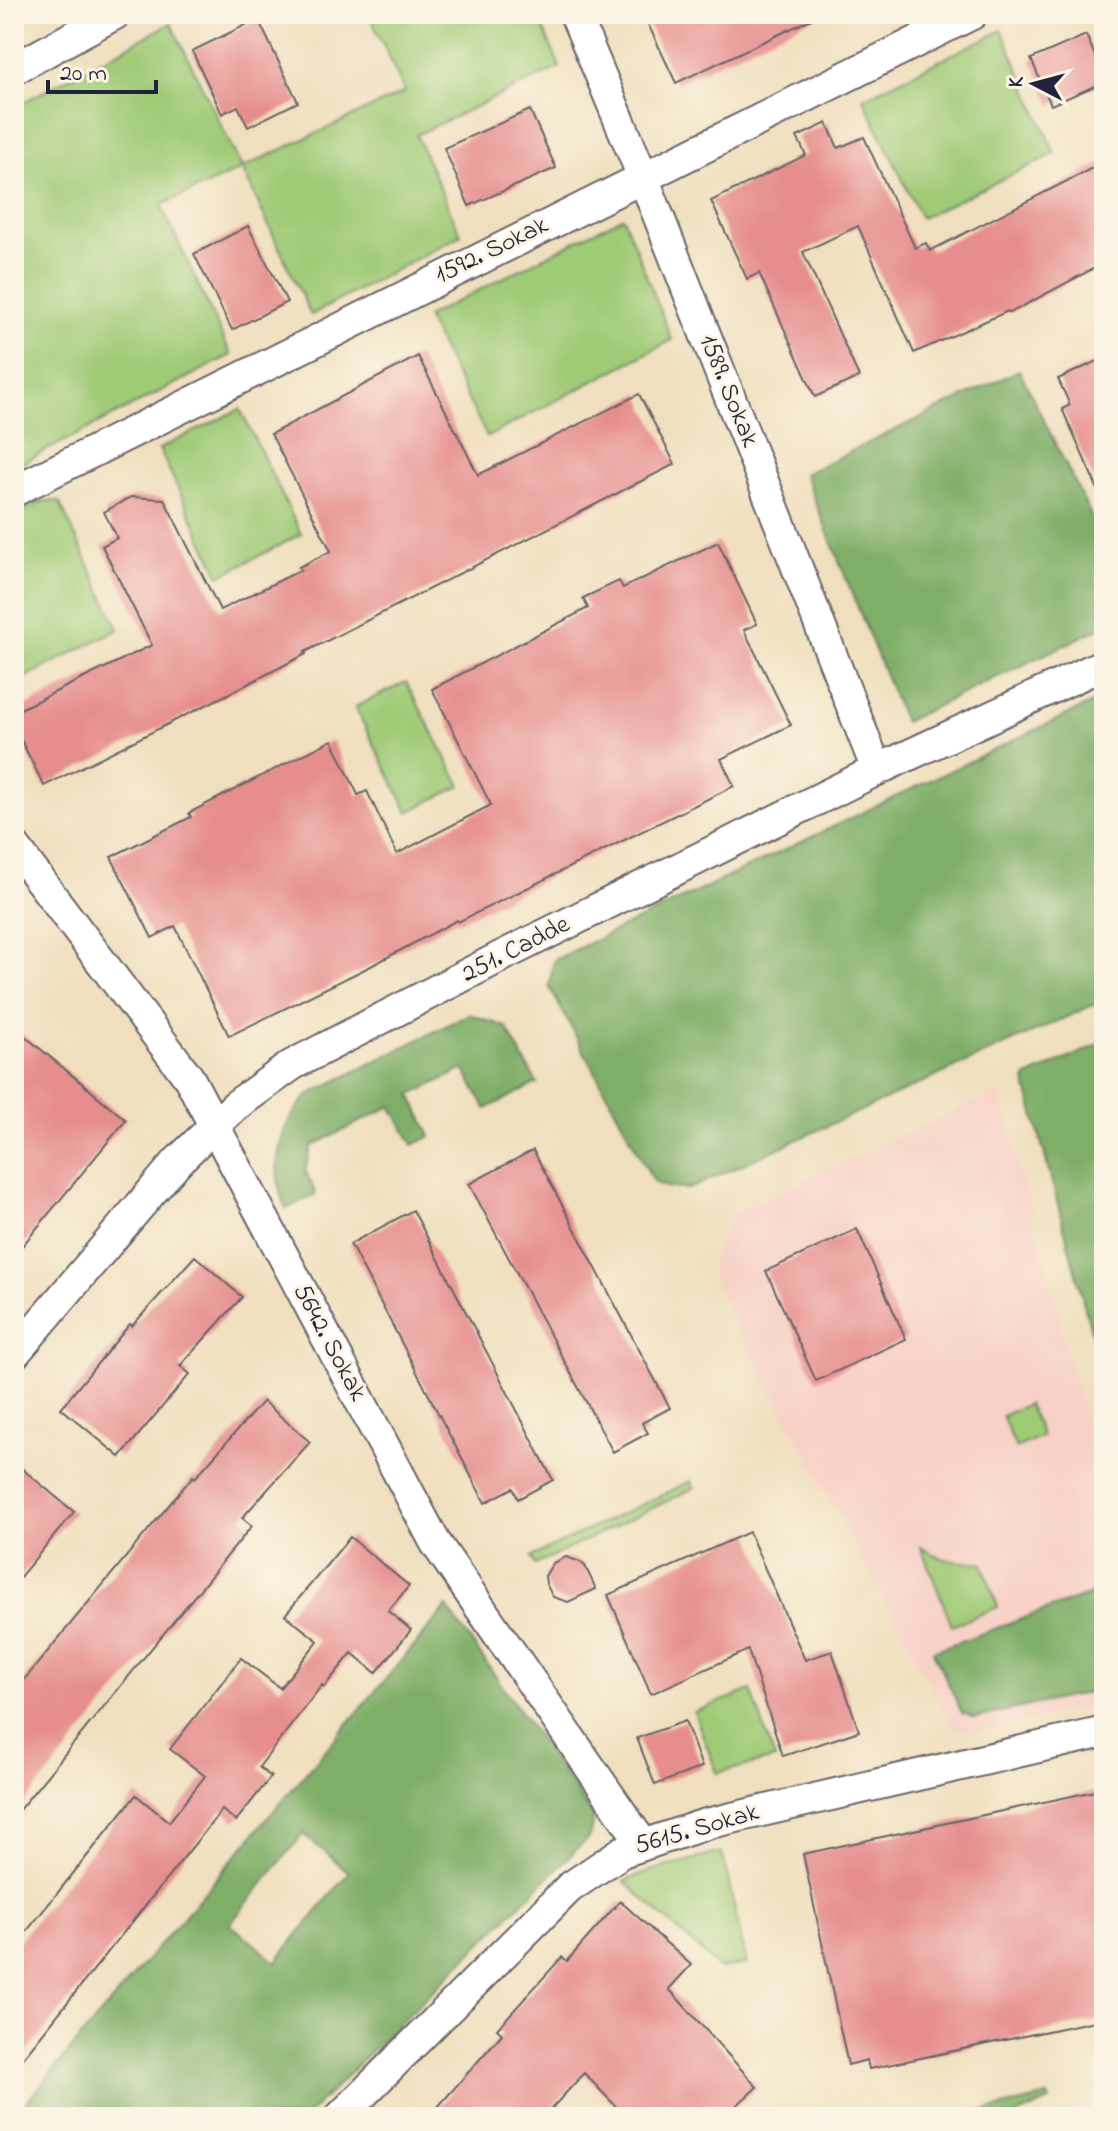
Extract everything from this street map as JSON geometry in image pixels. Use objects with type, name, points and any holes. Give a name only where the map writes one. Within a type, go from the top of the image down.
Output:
[{"type":"street","points":[[14,69],[115,14]]},
{"type":"street","name":"1589. Sokak","points":[[575,14],[643,177],[877,770]]},
{"type":"street","name":"1592. Sokak","points":[[14,491],[972,14]]},
{"type":"street","name":"251. Cadde","points":[[14,1354],[177,1162],[214,1125],[263,1084],[292,1065],[500,957],[877,770],[1104,664]]},
{"type":"street","name":"5642. Sokak","points":[[14,846],[178,1061],[435,1542],[642,1843]]},
{"type":"street","name":"5615. Sokak","points":[[340,2117],[569,1888],[595,1869],[642,1843],[813,1798],[1104,1732]]},
{"type":"shaded area","points":[[1000,1090],[1104,1489],[1104,1703],[974,1733],[952,1726],[715,1285],[710,1265],[731,1218],[740,1210]]},
{"type":"green space","points":[[369,14],[537,14],[560,67],[416,135],[461,235],[311,315],[242,169],[161,205],[231,355],[14,467],[14,107],[171,23],[242,168],[405,92]]},
{"type":"green space","points":[[1002,30],[1055,154],[921,218],[863,98]]},
{"type":"green space","points":[[623,217],[672,340],[487,437],[426,317]]},
{"type":"green space","points":[[1019,370],[1104,542],[1104,626],[904,722],[804,474]]},
{"type":"green space","points":[[240,409],[301,534],[220,576],[159,449]]},
{"type":"green space","points":[[43,501],[59,501],[119,629],[14,683],[14,515]]},
{"type":"green space","points":[[406,682],[461,786],[408,812],[355,707]]},
{"type":"green space","points":[[1104,697],[1104,1000],[691,1188],[672,1188],[654,1182],[549,986],[554,960]]},
{"type":"green space","points":[[469,1014],[506,1027],[537,1083],[486,1109],[464,1069],[411,1095],[431,1136],[413,1145],[391,1106],[312,1146],[305,1170],[316,1194],[286,1209],[278,1178],[280,1148],[290,1119],[310,1094]]},
{"type":"green space","points":[[1104,1042],[1104,1380],[1025,1080]]},
{"type":"green space","points":[[1028,1404],[1042,1436],[1016,1448],[1002,1416]]},
{"type":"green space","points":[[691,1481],[694,1488],[535,1565],[531,1557]]},
{"type":"green space","points":[[921,1547],[950,1560],[982,1562],[998,1607],[952,1626]]},
{"type":"green space","points":[[1104,1589],[1104,1689],[975,1718],[962,1713],[933,1651]]},
{"type":"green space","points":[[447,1607],[594,1817],[589,1837],[305,2117],[21,2117],[17,2113]],"holes":[[[303,1834],[349,1872],[276,1962],[230,1924]]]},
{"type":"green space","points":[[751,1690],[775,1759],[717,1773],[694,1712]]},
{"type":"green space","points":[[722,1852],[747,1964],[720,1969],[624,1881]]},
{"type":"green space","points":[[1048,2096],[1050,2101],[1014,2117],[960,2117]]},
{"type":"building","points":[[669,14],[822,14],[676,83],[648,24]]},
{"type":"building","points":[[258,19],[298,102],[248,127],[238,106],[222,114],[192,51]]},
{"type":"building","points":[[1086,35],[1104,82],[1051,105],[1031,59]]},
{"type":"building","points":[[530,110],[556,168],[469,206],[444,148]]},
{"type":"building","points":[[827,123],[838,148],[864,137],[915,248],[926,243],[930,251],[1104,162],[1104,263],[1010,313],[1008,311],[914,353],[858,226],[803,252],[859,377],[815,397],[759,273],[747,279],[711,201],[806,155],[797,137]]},
{"type":"building","points":[[248,226],[287,302],[232,330],[194,254]]},
{"type":"building","points":[[418,356],[478,475],[639,394],[675,464],[44,786],[14,726],[14,712],[152,645],[102,546],[117,538],[104,512],[131,497],[164,499],[220,610],[301,570],[299,567],[331,551],[271,434]]},
{"type":"building","points":[[1104,358],[1104,503],[1062,409],[1070,405],[1058,379]]},
{"type":"building","points":[[718,542],[757,624],[744,630],[791,725],[721,759],[734,786],[457,920],[229,1036],[175,926],[152,938],[111,857],[332,740],[358,795],[367,791],[397,854],[491,805],[432,689],[588,608],[583,598],[619,581],[623,588]]},
{"type":"building","points":[[14,1027],[126,1120],[14,1256]]},
{"type":"building","points":[[533,1150],[670,1408],[642,1423],[648,1433],[613,1452],[469,1184]]},
{"type":"building","points":[[413,1210],[553,1480],[518,1499],[513,1488],[485,1503],[350,1244]]},
{"type":"building","points":[[857,1229],[906,1339],[816,1381],[766,1271]]},
{"type":"building","points":[[195,1256],[242,1297],[180,1366],[190,1374],[120,1457],[61,1408],[130,1324],[132,1326]]},
{"type":"building","points":[[263,1401],[310,1442],[242,1518],[252,1526],[14,1816],[14,1692],[193,1476],[195,1478]]},
{"type":"building","points":[[14,1462],[74,1512],[14,1584]]},
{"type":"building","points":[[749,1532],[805,1660],[832,1651],[859,1731],[783,1756],[748,1650],[651,1694],[608,1595]]},
{"type":"building","points":[[350,1537],[409,1586],[388,1611],[411,1630],[376,1673],[352,1653],[324,1687],[322,1685],[259,1767],[271,1777],[236,1821],[222,1810],[14,2069],[14,1947],[136,1795],[169,1822],[205,1776],[170,1749],[241,1658],[280,1688],[318,1641],[285,1615]]},
{"type":"building","points":[[566,1557],[585,1566],[596,1589],[568,1602],[553,1597],[545,1576],[553,1563]]},
{"type":"building","points":[[685,1721],[702,1767],[655,1785],[637,1738]]},
{"type":"building","points":[[1104,1789],[1104,2019],[869,2069],[867,2060],[848,2065],[803,1854]]},
{"type":"building","points":[[620,1901],[691,1965],[669,1989],[757,2087],[724,2117],[626,2117],[584,2073],[544,2117],[429,2117],[502,2034],[497,2029],[562,1957],[567,1961]]}]
